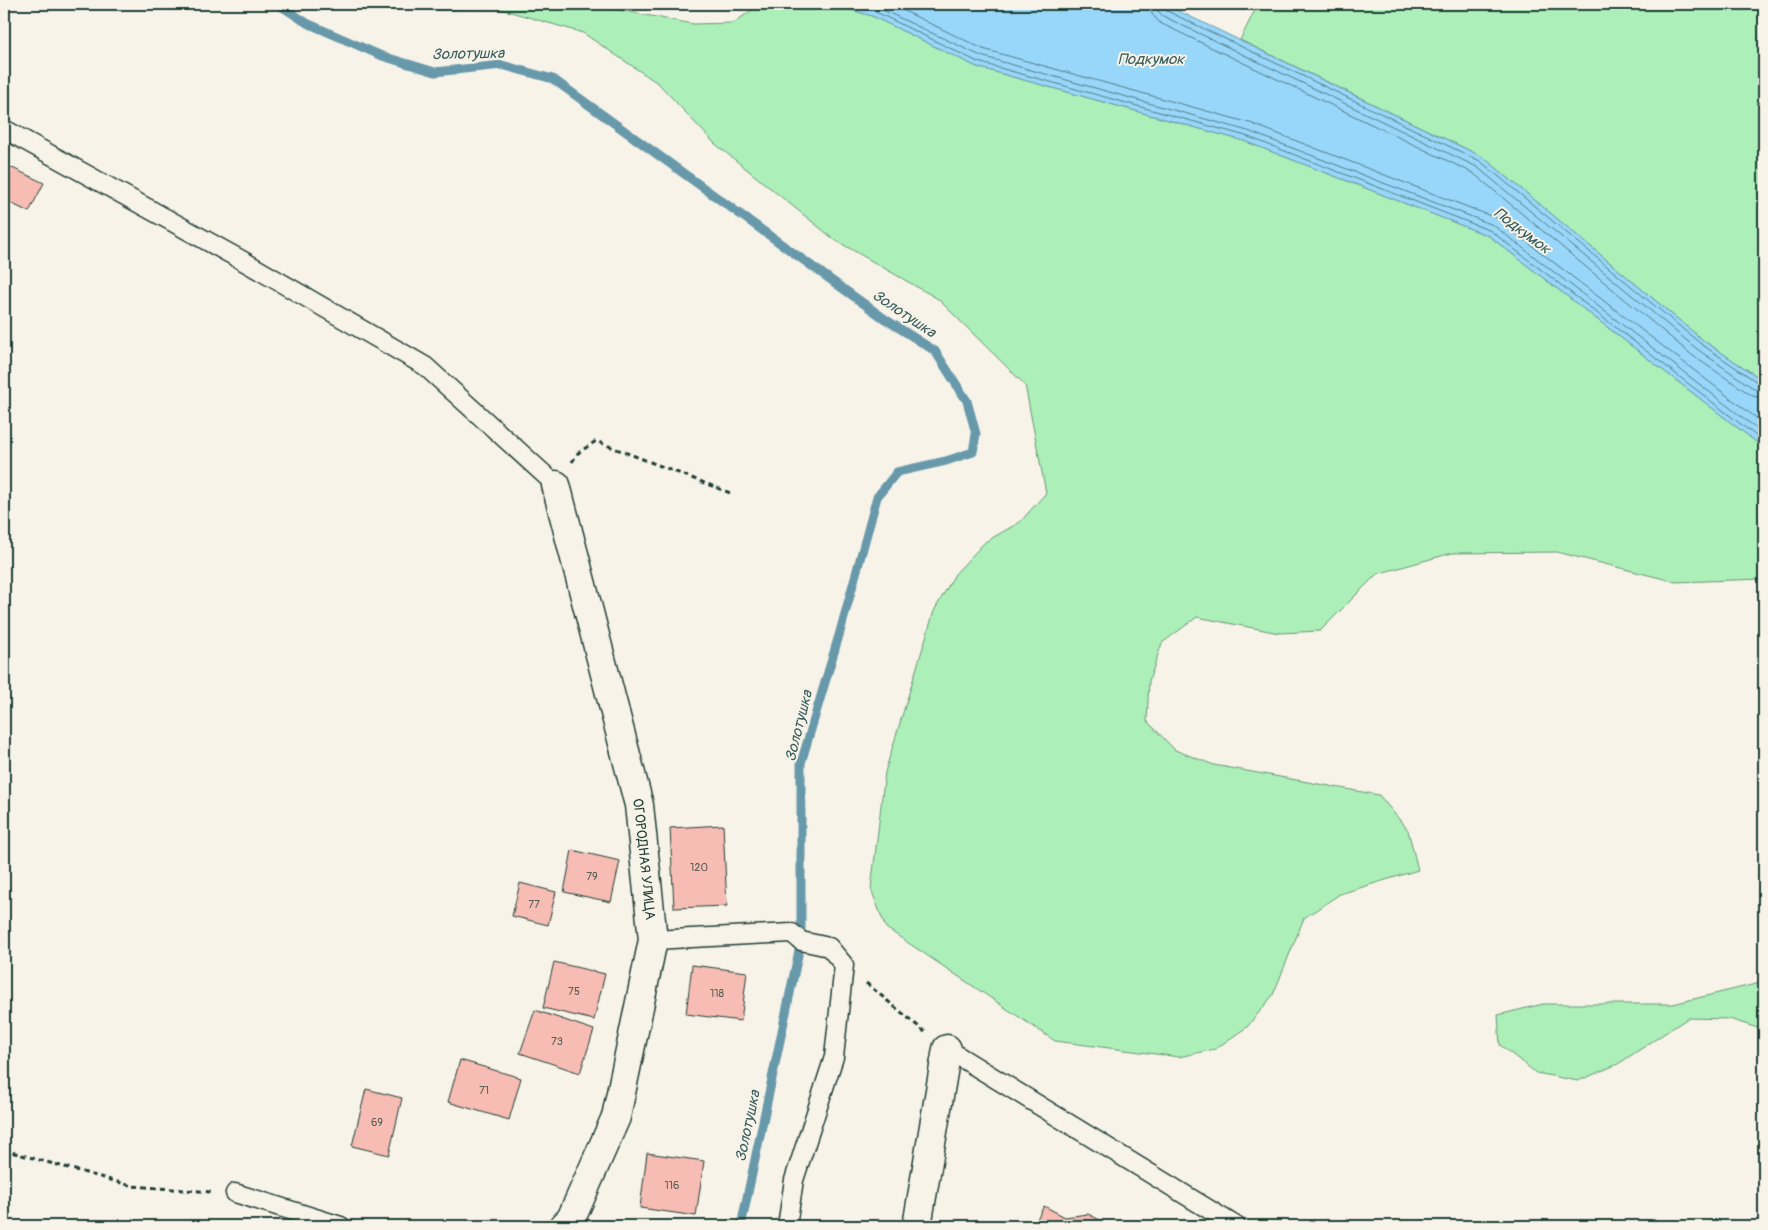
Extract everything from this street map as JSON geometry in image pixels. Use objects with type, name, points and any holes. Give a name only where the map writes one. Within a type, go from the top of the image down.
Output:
[{"type":"street","name":"ОГОРОДНАЯ УЛИЦА","points":[[556,485],[639,805],[654,940],[616,1117],[572,1218],[564,1226]]},
{"type":"street","points":[[917,1226],[947,1049]]},
{"type":"lane","points":[[4,129],[245,262],[426,366],[556,485]]},
{"type":"lane","points":[[654,940],[792,933],[801,941],[830,947],[844,965],[834,1057],[794,1180],[787,1226]]},
{"type":"lane","points":[[947,1049],[1236,1226]]},
{"type":"lane","points":[[235,1193],[341,1226]]},
{"type":"path","points":[[556,485],[578,453],[596,441],[733,494]]},
{"type":"path","points":[[844,965],[947,1049]]},
{"type":"path","points":[[4,1150],[132,1186],[235,1193]]},
{"type":"green space","points":[[401,4],[587,4],[693,24],[733,23],[761,4],[830,4],[872,16],[977,67],[1244,141],[1489,236],[1764,448],[1764,579],[1676,582],[1557,552],[1452,553],[1377,574],[1320,631],[1279,633],[1197,617],[1162,643],[1149,681],[1147,721],[1175,750],[1214,765],[1379,795],[1408,830],[1418,870],[1340,894],[1304,918],[1273,995],[1247,1027],[1215,1049],[1179,1057],[1055,1041],[886,928],[871,889],[885,772],[934,611],[955,574],[985,542],[1020,522],[1046,493],[1025,385],[938,299],[835,240],[714,143],[659,84],[583,33],[497,8],[434,10]]},
{"type":"green space","points":[[1258,4],[1764,4],[1764,381],[1704,341],[1483,157],[1240,40]]},
{"type":"green space","points":[[1764,982],[1764,1030],[1729,1019],[1688,1018],[1618,1064],[1578,1081],[1536,1073],[1500,1045],[1498,1015],[1543,1004],[1673,1004]]},
{"type":"water","name":"Подкумок","points":[[830,4],[1164,4],[1483,157],[1704,341],[1764,381],[1764,448],[1489,236],[1244,141],[977,67],[872,16]]},
{"type":"building","points":[[4,164],[44,183],[29,212],[4,200]]},
{"type":"building","points":[[723,825],[727,906],[674,908],[670,828]]},
{"type":"building","points":[[572,850],[620,861],[611,902],[564,892]]},
{"type":"building","points":[[520,883],[556,892],[548,925],[512,916]]},
{"type":"building","points":[[554,962],[605,974],[594,1020],[543,1008]]},
{"type":"building","points":[[692,965],[747,972],[741,1021],[686,1014]]},
{"type":"building","points":[[535,1010],[594,1030],[580,1073],[520,1053]]},
{"type":"building","points":[[460,1060],[521,1078],[509,1120],[448,1102]]},
{"type":"building","points":[[366,1089],[402,1098],[389,1155],[352,1146]]},
{"type":"building","points":[[647,1153],[704,1161],[696,1216],[640,1208]]},
{"type":"building","points":[[1044,1206],[1065,1217],[1088,1214],[1112,1226],[1033,1226]]},
{"type":"waterway","name":"Золотушка","points":[[278,4],[307,23],[382,56],[435,72],[502,65],[553,79],[885,319],[935,351],[967,401],[976,434],[973,452],[946,461],[897,472],[877,497],[840,632],[801,763],[801,941],[741,1226]]}]
